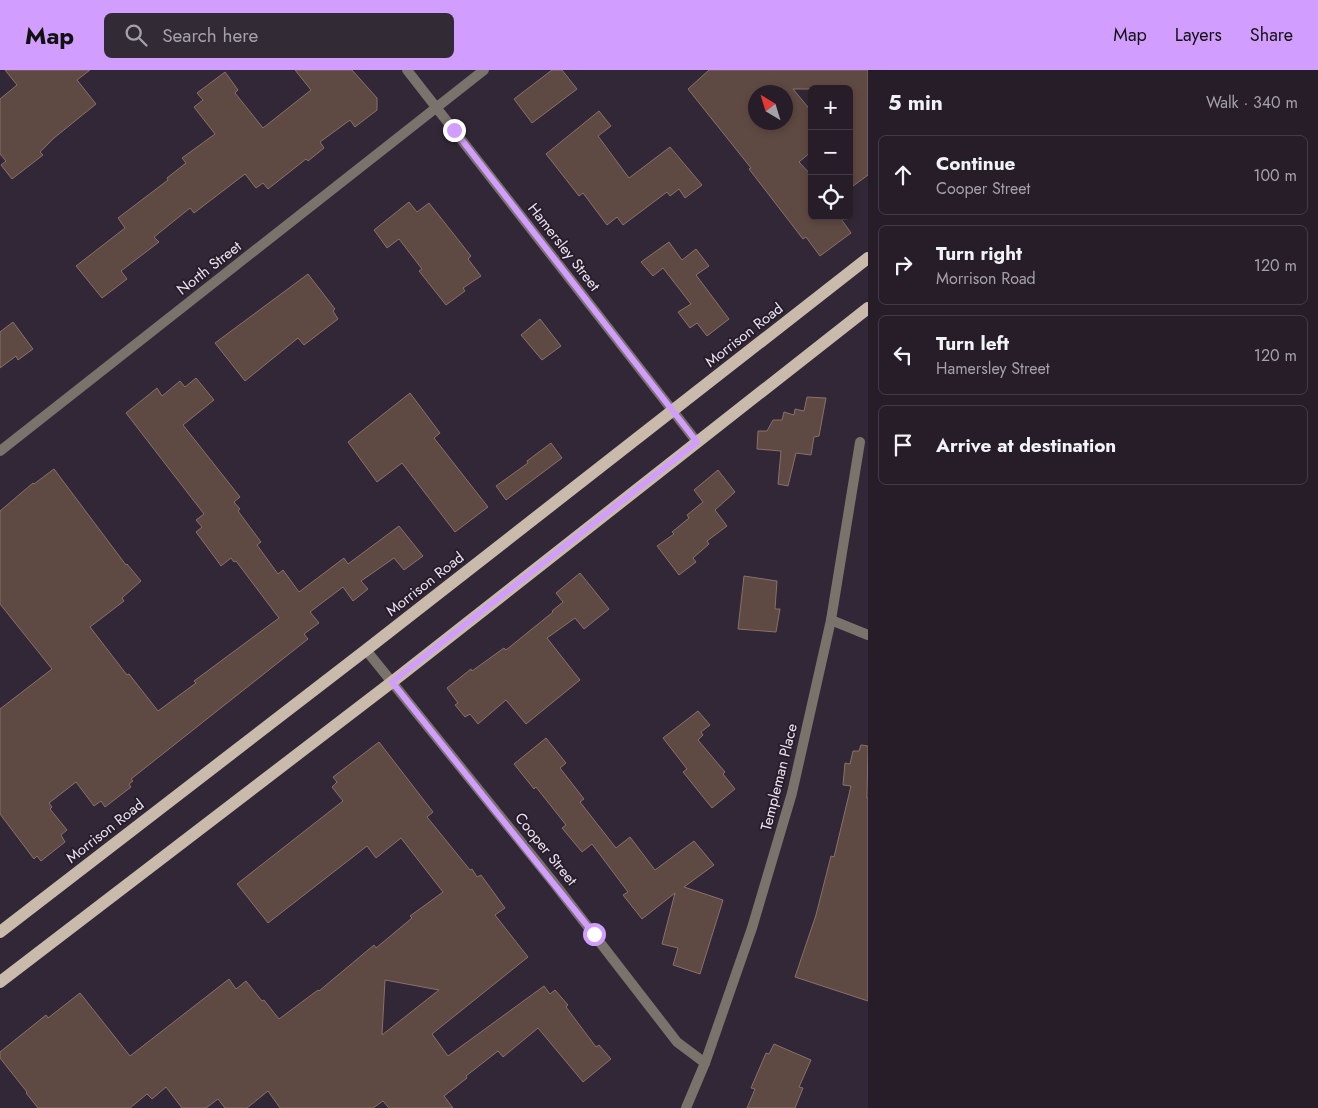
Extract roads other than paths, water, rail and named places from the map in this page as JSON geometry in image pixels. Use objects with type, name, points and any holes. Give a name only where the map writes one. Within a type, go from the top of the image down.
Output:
[{"type":"main road","name":"Morrison Road","points":[[0,932],[673,412],[868,258]]},
{"type":"main road","points":[[0,982],[392,682],[868,308]]},
{"type":"street","name":"Hamersley Street","points":[[407,70],[697,442]]},
{"type":"street","name":"North Street","points":[[0,452],[484,70]]},
{"type":"street","name":"Templeman Place","points":[[686,1108],[705,1063],[752,928],[792,793],[831,620],[860,442]]},
{"type":"street","points":[[831,620],[868,635]]},
{"type":"street","name":"Cooper Street","points":[[366,650],[560,890],[677,1042],[705,1063]]}]
